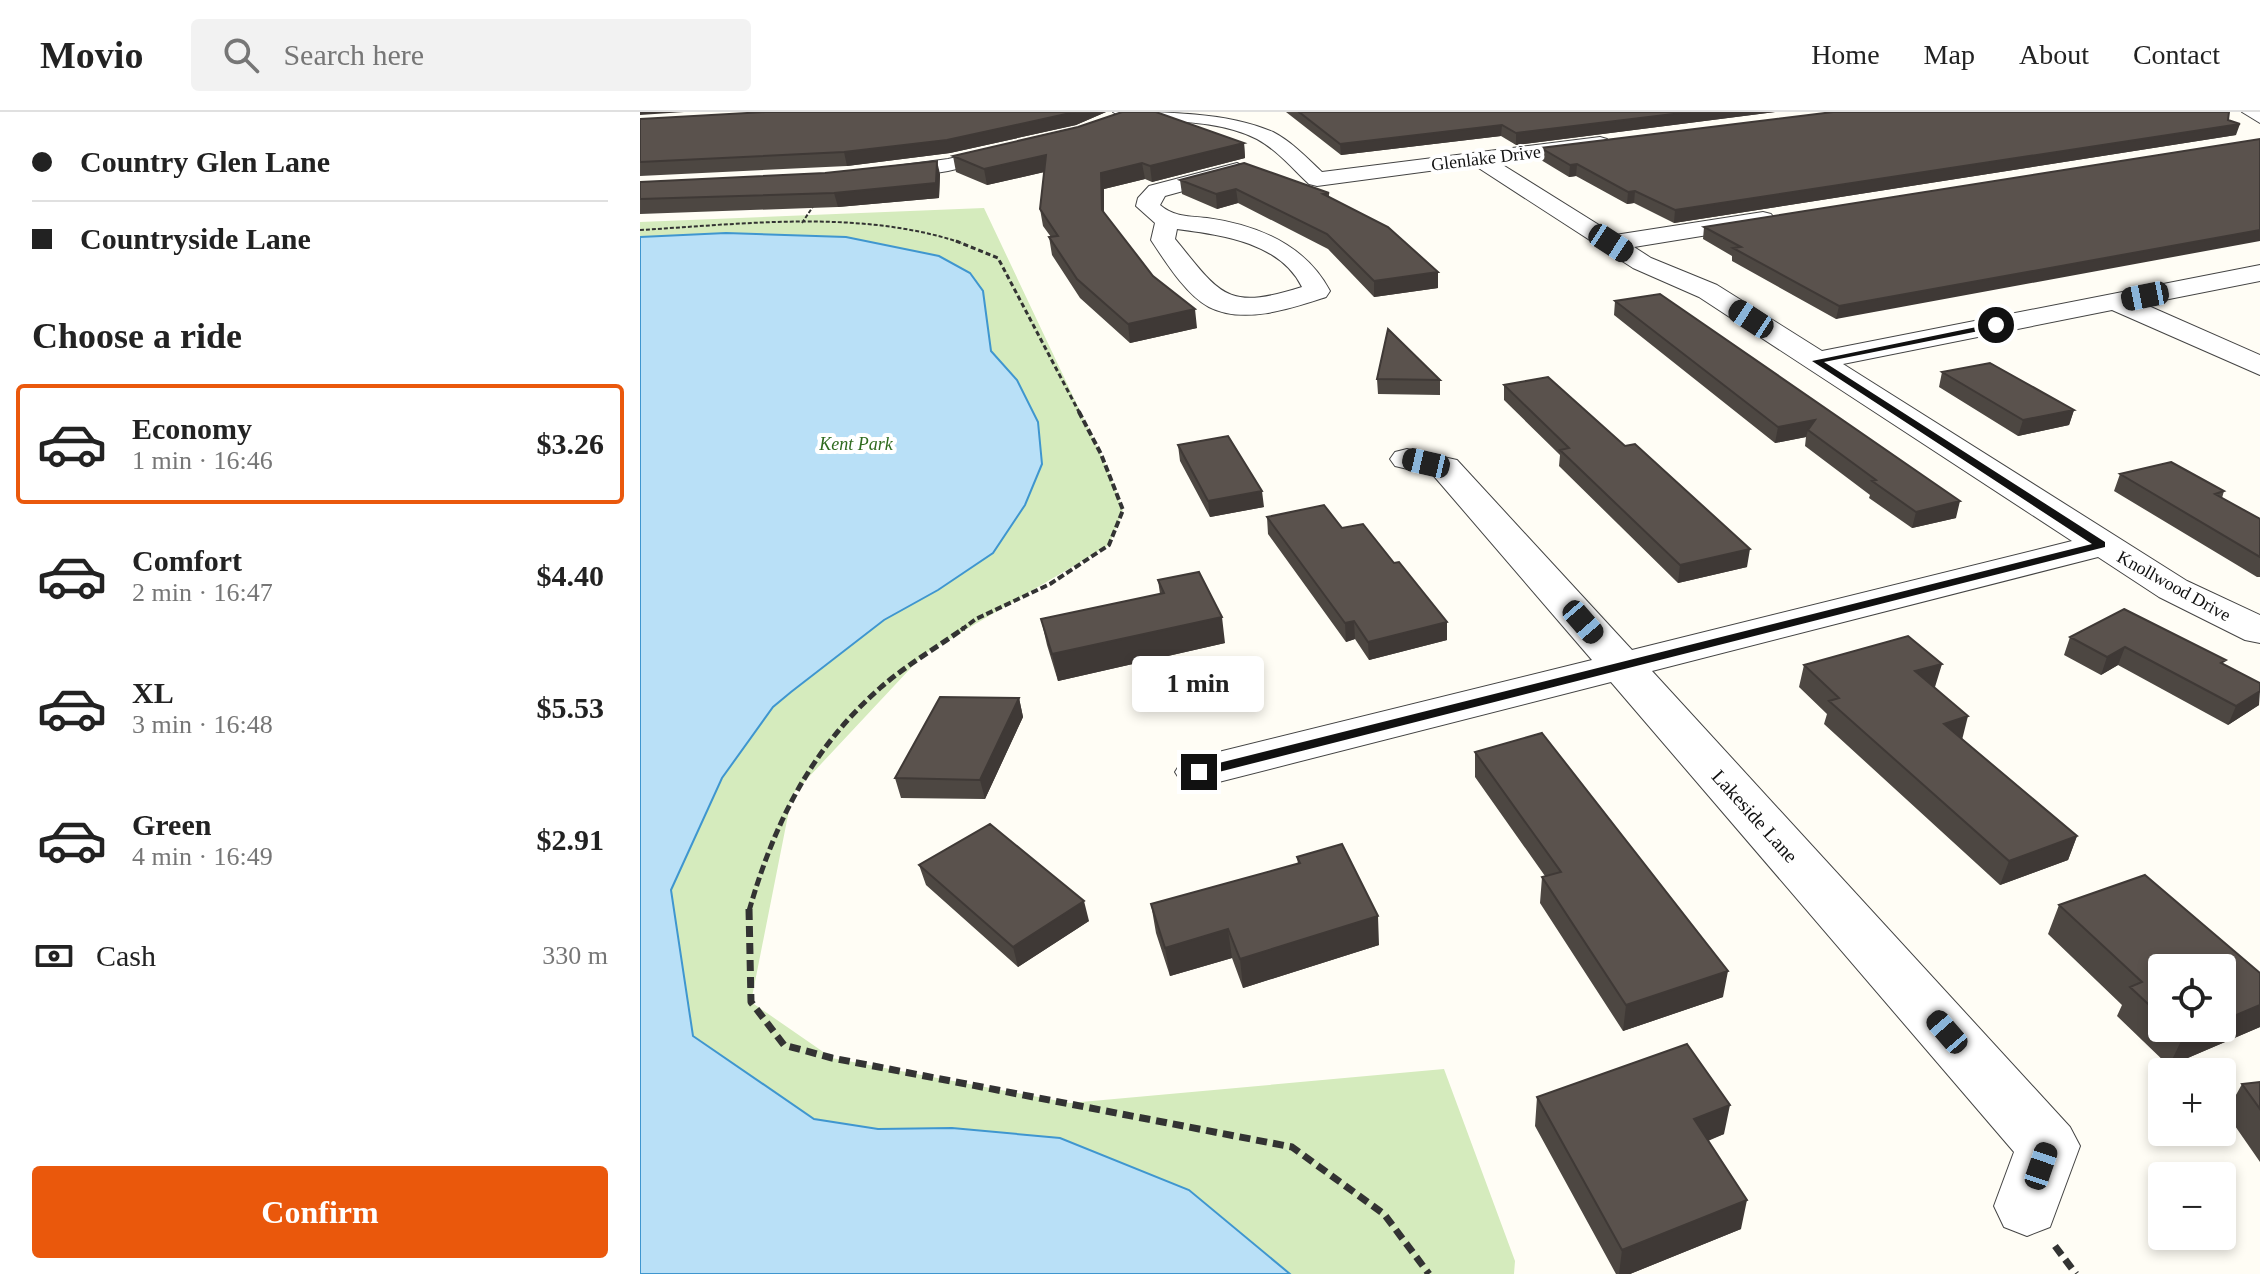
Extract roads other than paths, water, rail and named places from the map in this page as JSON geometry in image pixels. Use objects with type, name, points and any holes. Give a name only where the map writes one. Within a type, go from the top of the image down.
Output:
[{"type":"street","points":[[1207,122],[1232,112]]},
{"type":"street","points":[[2252,112],[2260,117]]},
{"type":"street","points":[[1122,116],[1232,125],[1263,135],[1295,160]]},
{"type":"street","name":"Glenlake Drive","points":[[1295,160],[1317,179],[1616,141]]},
{"type":"street","points":[[829,180],[929,169],[1036,144]]},
{"type":"street","name":"Knollwood Drive","points":[[1478,159],[1642,263],[1708,291],[2173,589],[2260,631]]},
{"type":"street","points":[[1167,221],[1163,240],[1217,301],[1233,306],[1274,303],[1317,291],[1302,268],[1276,249],[1213,226],[1167,221],[1148,206],[1149,198],[1157,191],[1236,169],[1295,160]]},
{"type":"street","points":[[1611,243],[1784,216]]},
{"type":"street","points":[[1816,361],[2260,273]]},
{"type":"street","points":[[2116,302],[2260,366]]},
{"type":"street","name":"Lakeside Lane","points":[[1407,459],[1445,467],[2048,1146],[2027,1206]]},
{"type":"street","points":[[1199,772],[2101,545]]},
{"type":"water","name":"Kent Park","points":[[726,233],[846,237],[939,256],[970,273],[983,291],[991,351],[1017,380],[1038,422],[1042,464],[1025,505],[993,553],[938,590],[884,620],[791,692],[773,707],[722,778],[671,890],[693,1036],[814,1119],[878,1129],[952,1128],[1060,1138],[1189,1190],[1290,1274],[640,1274],[640,237]]}]
